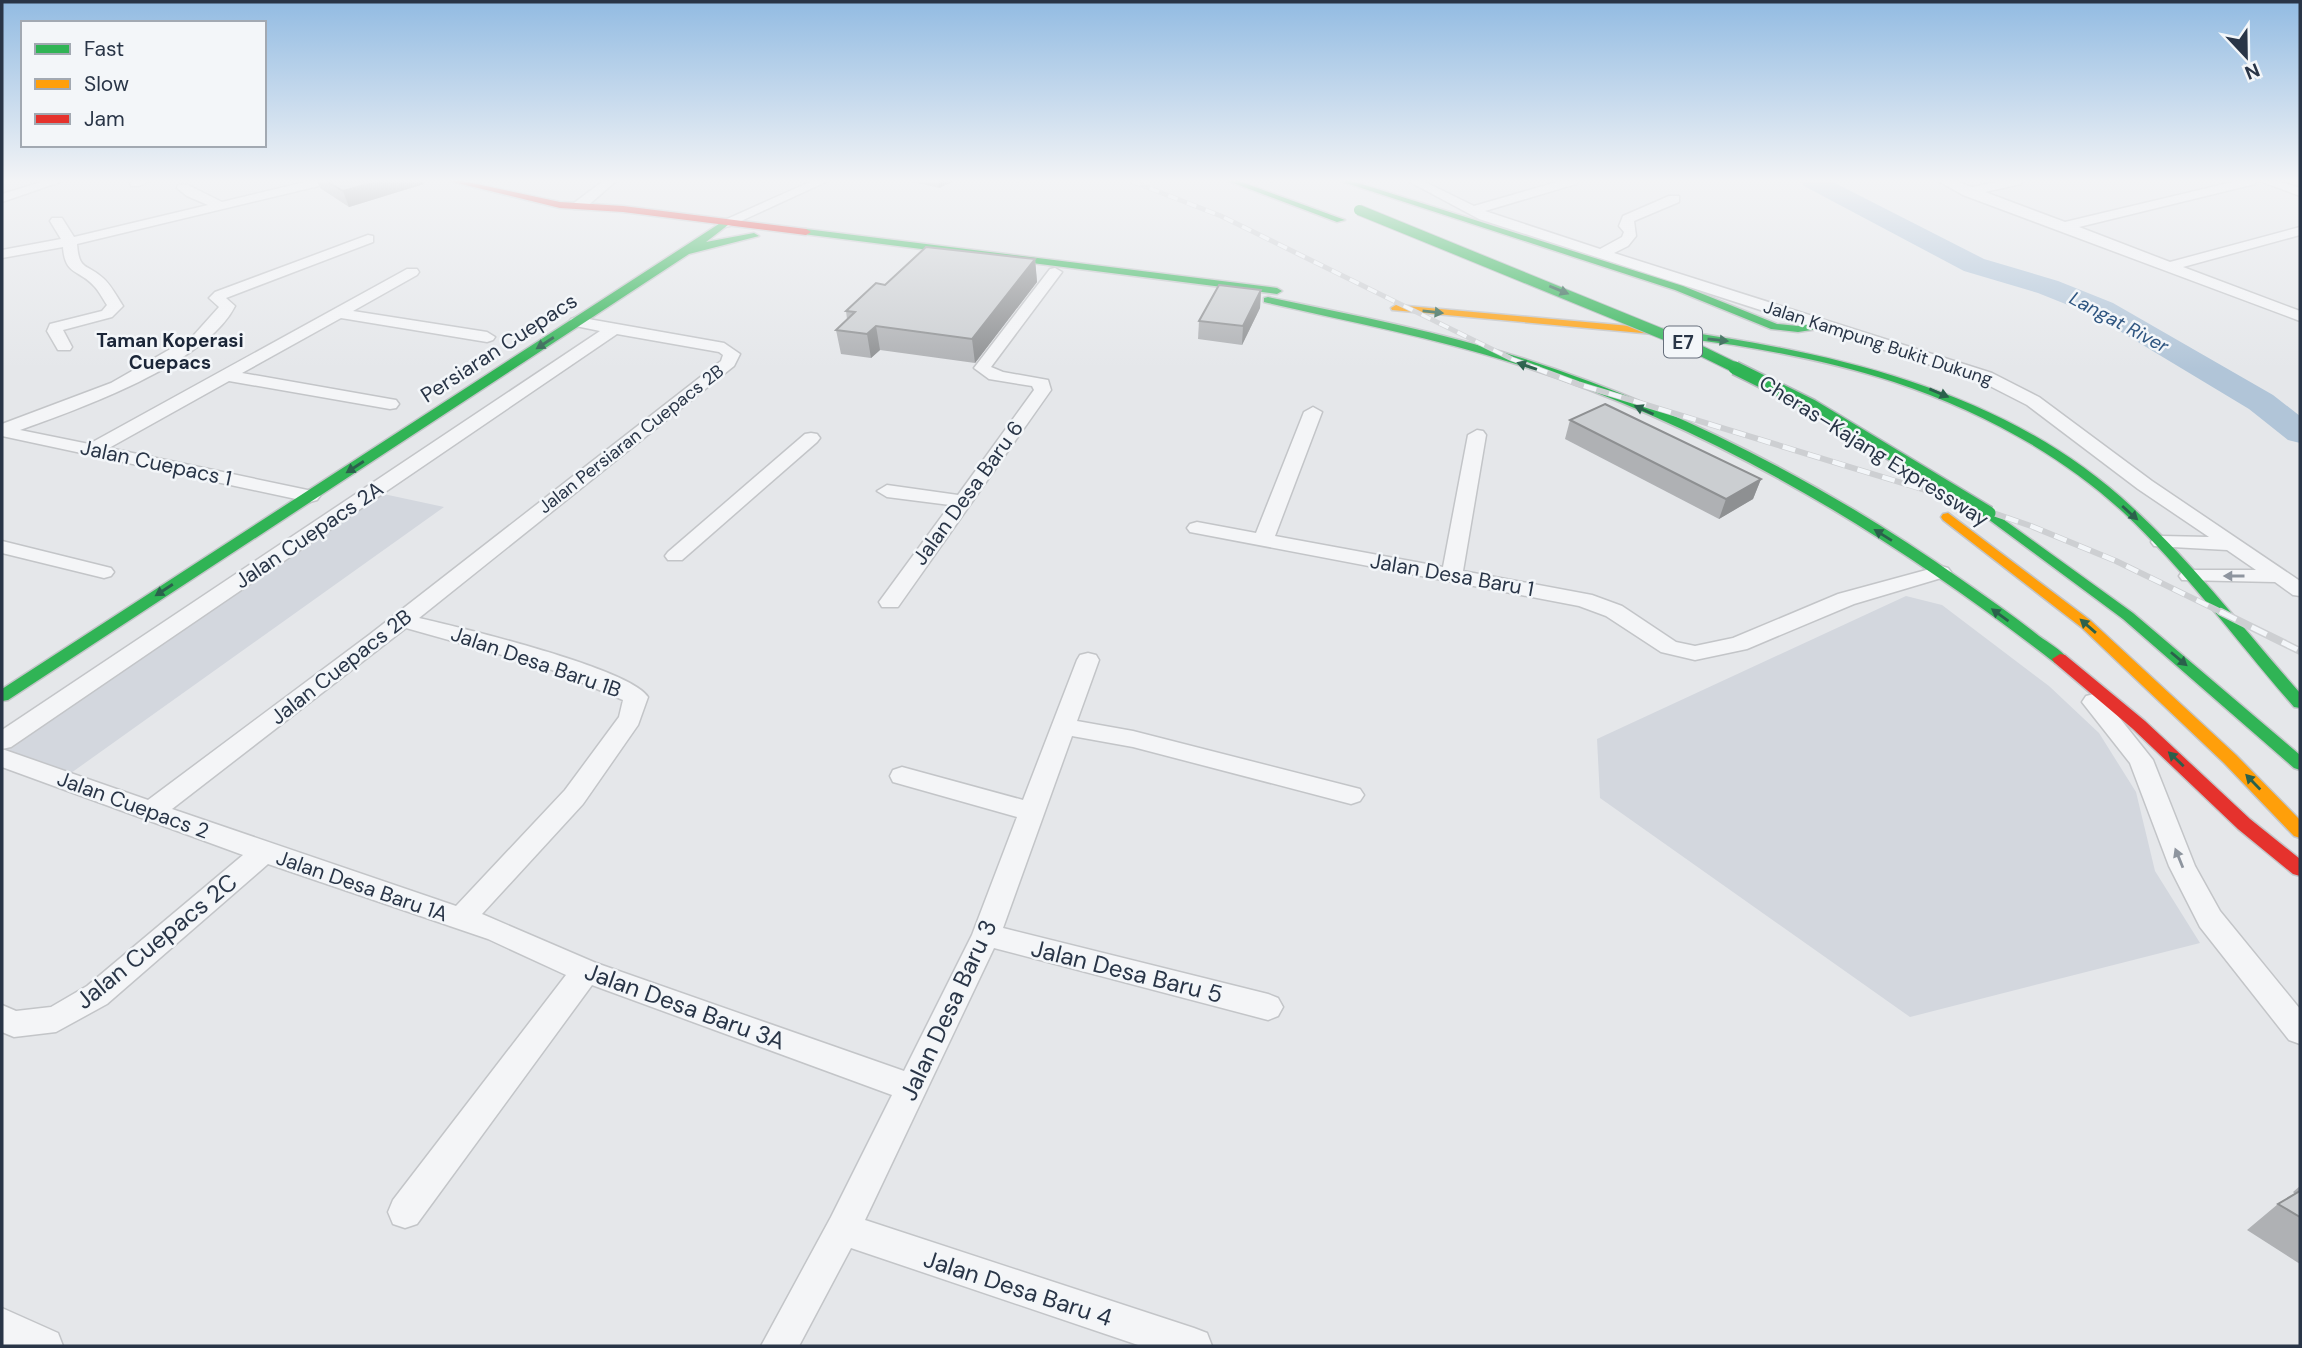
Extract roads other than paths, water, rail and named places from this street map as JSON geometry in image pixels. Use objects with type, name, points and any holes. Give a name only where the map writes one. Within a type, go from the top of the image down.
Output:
[{"type":"main road","name":"Persiaran Cuepacs","points":[[2,696],[577,322],[674,244]]},
{"type":"main road","name":"Persiaran Cuepacs","points":[[254,513],[674,244]]},
{"type":"main road","points":[[820,244],[1273,296],[1762,344],[1846,362],[1931,389],[1990,415],[2044,444],[2099,485],[2161,542],[2300,703]]},
{"type":"main road","points":[[852,244],[1273,296],[1480,350],[1592,387],[1696,433],[1805,489],[1941,572],[2050,651],[2146,730],[2244,824],[2300,869]]},
{"type":"main road","name":"E7","points":[[1400,244],[1564,309],[1665,354]]},
{"type":"main road","name":"Cheras–Kajang Expressway","points":[[1440,244],[1699,349],[1812,406],[1989,513],[2128,616],[2300,764]]},
{"type":"main road","points":[[1541,244],[1679,288],[1775,327],[1798,329],[1825,325]]},
{"type":"main road","points":[[1480,317],[1515,330],[1517,340],[1480,350]]},
{"type":"main road","points":[[1583,325],[1559,327],[1547,333],[1541,348],[1592,387]]},
{"type":"main road","name":"Cheras–Kajang Expressway","points":[[1942,513],[2087,624],[2230,759],[2300,831]]},
{"type":"street","points":[[2,254],[59,244]]},
{"type":"street","points":[[64,347],[55,331],[56,327],[107,314],[115,306],[97,281],[76,268],[71,259],[70,244]]},
{"type":"street","points":[[2,431],[88,401],[199,339],[206,328],[224,315],[227,306],[217,298],[220,295],[355,244]]},
{"type":"street","name":"Jalan Kampung Bukit Dukung","points":[[1573,244],[1986,377],[2033,401],[2145,485],[2300,590]]},
{"type":"street","points":[[1601,253],[1622,244]]},
{"type":"street","points":[[2109,244],[2298,313]]},
{"type":"street","points":[[2170,266],[2252,244]]},
{"type":"street","points":[[92,450],[412,271]]},
{"type":"street","name":"Jalan Desa Baru 6","points":[[890,602],[1043,390],[1042,384],[989,374],[982,368],[1055,272]]},
{"type":"street","points":[[338,313],[487,337]]},
{"type":"street","points":[[577,322],[616,327]]},
{"type":"street","name":"Jalan Persiaran Cuepacs 2B","points":[[528,521],[728,363],[732,354],[724,348],[616,327]]},
{"type":"street","name":"Jalan Cuepacs 2A","points":[[2,741],[616,327]]},
{"type":"street","points":[[225,375],[390,404]]},
{"type":"street","points":[[1263,541],[1312,411]]},
{"type":"street","name":"Jalan Cuepacs 1","points":[[2,431],[310,496]]},
{"type":"street","points":[[1452,574],[1477,435]]},
{"type":"street","points":[[675,556],[811,438]]},
{"type":"street","points":[[887,491],[962,501]]},
{"type":"street","name":"Jalan Cuepacs 2B","points":[[153,810],[528,521]]},
{"type":"street","name":"Jalan Desa Baru 1","points":[[1197,528],[1584,600],[1614,611],[1669,647],[1695,653],[1739,645],[1838,602],[1941,572]]},
{"type":"street","points":[[2161,542],[2231,544]]},
{"type":"street","points":[[2,547],[104,572]]},
{"type":"street","points":[[2189,576],[2278,576]]},
{"type":"street","name":"Jalan Desa Baru 1B","points":[[402,620],[492,643],[612,683],[636,697],[631,719],[574,797],[461,919]]},
{"type":"street","points":[[2050,651],[2068,676],[2108,716],[2141,760],[2182,866],[2210,919],[2300,1031]]},
{"type":"street","name":"Jalan Desa Baru 3","points":[[779,1346],[843,1229],[986,935],[1088,660]]},
{"type":"street","points":[[1062,726],[1133,739],[1351,795]]},
{"type":"street","name":"Jalan Cuepacs 2","points":[[2,758],[264,852]]},
{"type":"street","points":[[902,776],[1031,812]]},
{"type":"street","name":"Jalan Desa Baru 1A","points":[[264,852],[461,919]]},
{"type":"street","name":"Jalan Cuepacs 2C","points":[[2,1018],[13,1024],[56,1019],[97,995],[264,852]]},
{"type":"street","name":"Jalan Desa Baru 3A","points":[[461,919],[498,931],[586,971],[912,1088]]},
{"type":"street","name":"Jalan Desa Baru 5","points":[[986,935],[1268,1007]]},
{"type":"street","points":[[405,1212],[586,971]]},
{"type":"street","name":"Jalan Desa Baru 4","points":[[843,1229],[1194,1346]]},
{"type":"street","points":[[2,1326],[45,1346]]},
{"type":"waterway","name":"Langat River","points":[[1934,244],[1974,265],[2048,287],[2103,309],[2261,402],[2300,433]]},
{"type":"railway","points":[[1278,244],[1512,359],[1539,369]]},
{"type":"railway","points":[[1535,368],[1578,384],[1935,493],[2031,526],[2116,561],[2225,614]]},
{"type":"railway","points":[[2221,612],[2300,651]]},
{"type":"district","name":"Taman Koperasi Cuepacs","points":[[170,351]]}]
